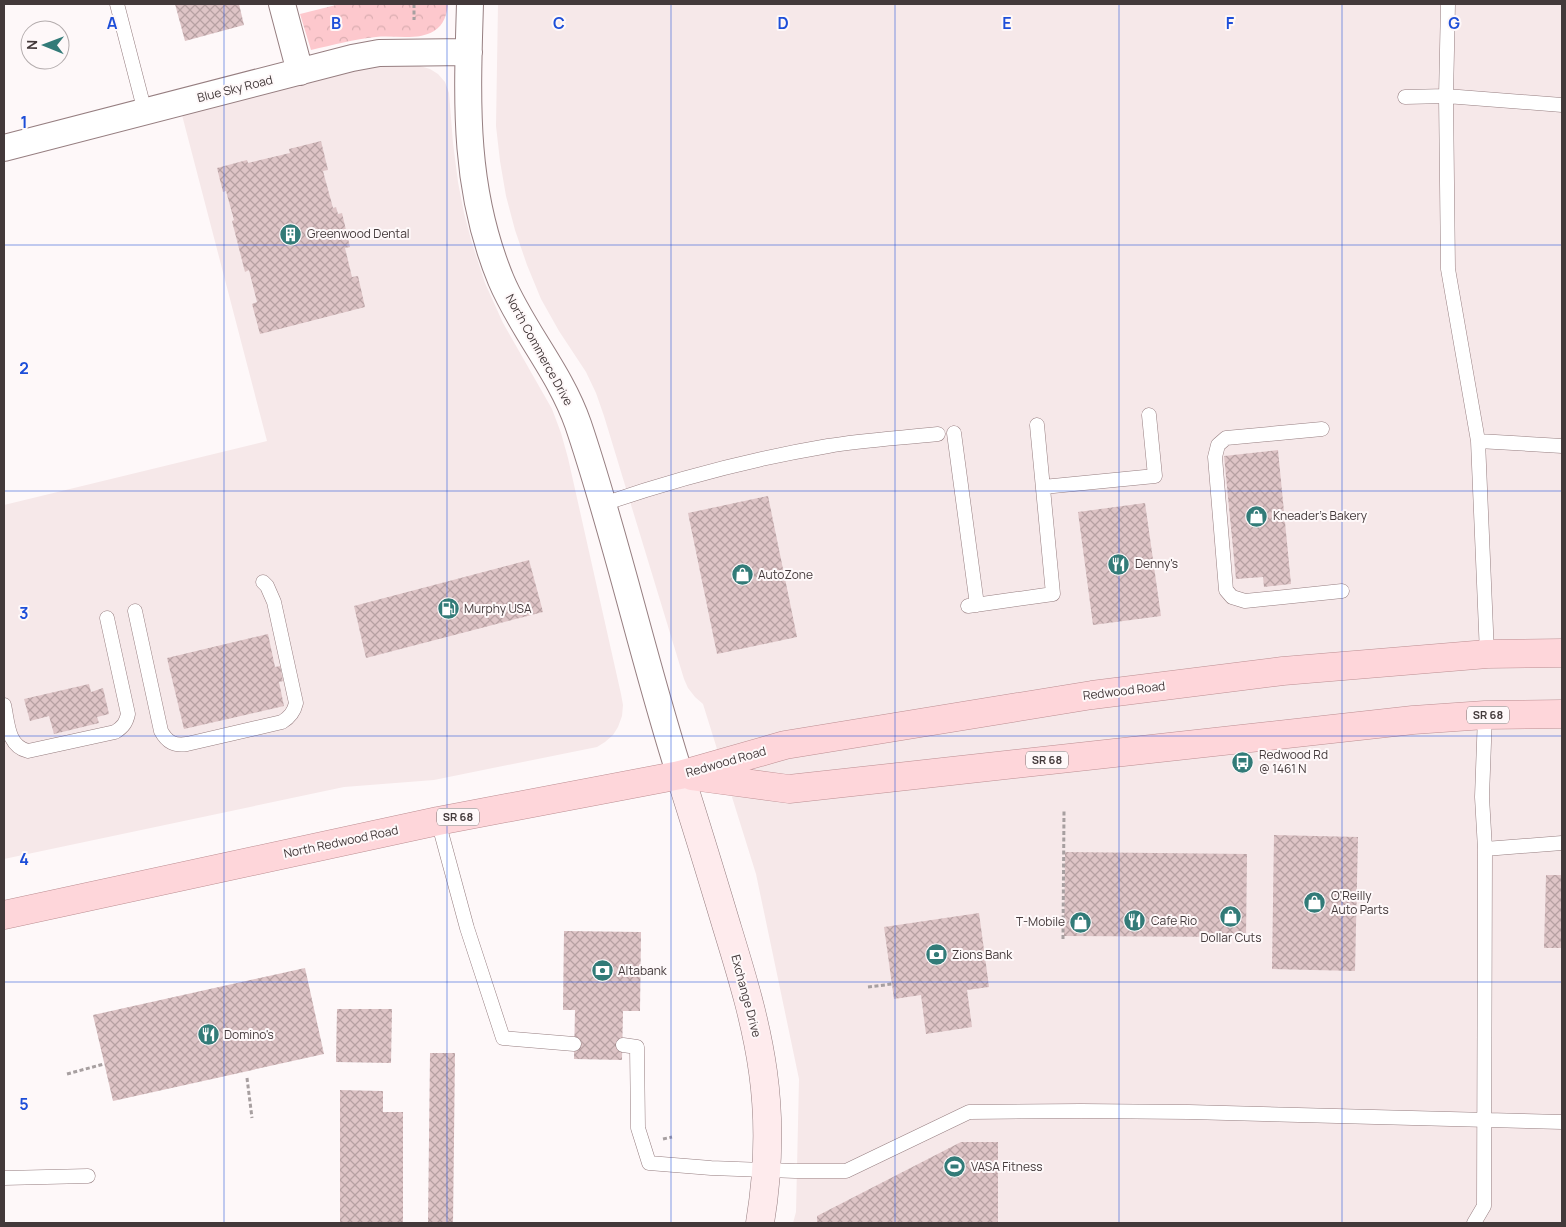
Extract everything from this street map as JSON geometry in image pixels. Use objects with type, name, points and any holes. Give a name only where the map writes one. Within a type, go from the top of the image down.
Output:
[{"type":"main road","name":"Redwood Road","points":[[680,775],[785,745],[1092,695],[1283,671],[1487,654],[1562,653]]},
{"type":"main road","name":"Redwood Road","points":[[680,775],[789,789],[1364,726],[1485,715],[1562,714]]},
{"type":"main road","name":"North Redwood Road","points":[[4,915],[438,821],[680,775]]},
{"type":"street","points":[[282,4],[300,72]]},
{"type":"street","name":"North Commerce Drive","points":[[470,4],[468,110],[470,159],[476,198],[501,280],[524,325],[560,384],[577,420],[603,504],[661,715],[680,775]]},
{"type":"street","name":"Blue Sky Road","points":[[4,148],[352,58],[379,53],[469,52]]},
{"type":"street","name":"Exchange Drive","points":[[680,775],[746,991],[756,1032],[763,1073],[767,1116],[766,1170],[760,1223]]},
{"type":"lane","points":[[117,4],[145,112]]},
{"type":"lane","points":[[1448,4],[1446,96],[1448,268],[1478,441],[1487,654]]},
{"type":"lane","points":[[1405,98],[1446,96],[1562,106]]},
{"type":"lane","points":[[1043,487],[1155,476],[1149,415]]},
{"type":"lane","points":[[954,433],[972,605],[1053,594],[1037,426]]},
{"type":"lane","points":[[1322,429],[1226,438],[1218,445],[1215,457],[1226,590],[1232,597],[1245,601],[1342,591]]},
{"type":"lane","points":[[603,504],[736,464],[830,446],[938,434]]},
{"type":"lane","points":[[1478,441],[1562,446]]},
{"type":"lane","points":[[135,611],[165,738],[179,745],[282,722],[289,718],[294,711],[296,703],[274,602],[267,586],[263,582]]},
{"type":"lane","points":[[4,705],[11,739],[15,745],[28,751],[116,732],[122,728],[128,714],[107,618]]},
{"type":"lane","points":[[1474,1223],[1484,1206],[1485,849],[1482,797],[1485,715]]},
{"type":"lane","points":[[438,821],[467,928],[503,1038],[574,1044]]},
{"type":"lane","points":[[1485,849],[1562,843]]},
{"type":"lane","points":[[623,1045],[637,1047],[638,1128],[649,1163],[711,1168],[846,1171],[969,1112],[1189,1112],[1562,1122]]},
{"type":"lane","points":[[4,1178],[88,1176]]},
{"type":"path","points":[[414,4],[414,20]]},
{"type":"path","points":[[1063,939],[1064,811]]},
{"type":"path","points":[[868,987],[892,984]]},
{"type":"path","points":[[67,1074],[104,1064]]},
{"type":"path","points":[[246,1078],[252,1118]]},
{"type":"path","points":[[660,1140],[672,1137]]},
{"type":"shaded area","points":[[498,4],[1562,4],[1562,1223],[793,1223],[796,1212],[799,1079],[756,874],[703,704],[688,688],[684,679],[596,393],[586,372],[541,299],[515,230],[506,196],[496,126]]},
{"type":"shaded area","points":[[420,66],[430,69],[445,82],[449,93],[458,182],[472,243],[485,283],[503,323],[552,409],[568,458],[621,694],[622,716],[618,727],[613,735],[597,747],[434,780],[344,787],[4,859],[4,505],[267,441],[182,115],[368,67]]},
{"type":"green space","points":[[340,4],[448,4],[443,22],[437,29],[428,34],[413,37],[368,38],[311,50],[300,14]]},
{"type":"building","points":[[175,4],[239,4],[244,25],[185,41]]},
{"type":"building","name":"Greenwood Dental","points":[[321,141],[328,170],[323,171],[333,208],[336,207],[338,214],[342,213],[350,247],[345,248],[352,277],[358,276],[365,307],[260,334],[252,304],[257,302],[249,270],[245,272],[232,221],[234,220],[226,191],[223,192],[217,168],[247,160],[248,163],[290,153],[289,149]]},
{"type":"building","name":"Kneader's Bakery","points":[[1278,450],[1291,584],[1264,587],[1263,577],[1236,579],[1224,456]]},
{"type":"building","name":"AutoZone","points":[[768,496],[797,637],[717,654],[688,513]]},
{"type":"building","name":"Denny's","points":[[1145,503],[1161,616],[1093,625],[1078,512]]},
{"type":"building","name":"Murphy USA","points":[[529,560],[543,612],[366,658],[354,606]]},
{"type":"building","points":[[268,634],[275,667],[280,666],[283,681],[279,682],[284,706],[184,729],[167,658]]},
{"type":"building","points":[[89,684],[91,692],[103,688],[109,714],[97,717],[99,723],[54,734],[49,716],[30,721],[24,699]]},
{"type":"building","name":"O'Reilly Auto Parts","points":[[1274,835],[1358,837],[1355,971],[1272,969]]},
{"type":"building","points":[[1065,852],[1247,854],[1246,937],[1064,936]]},
{"type":"building","points":[[1546,875],[1562,875],[1562,948],[1544,948]]},
{"type":"building","name":"Zions Bank","points":[[979,913],[989,987],[967,990],[972,1027],[926,1034],[921,995],[894,999],[884,927]]},
{"type":"building","name":"Altabank","points":[[564,931],[641,932],[640,1011],[623,1011],[622,1060],[574,1059],[575,1010],[563,1010]]},
{"type":"building","points":[[305,968],[324,1054],[113,1101],[93,1015]]},
{"type":"building","points":[[337,1009],[392,1009],[391,1063],[336,1062]]},
{"type":"building","points":[[430,1053],[455,1053],[453,1223],[428,1223]]},
{"type":"building","points":[[340,1090],[383,1091],[383,1112],[403,1112],[403,1223],[340,1223]]},
{"type":"building","name":"VASA Fitness","points":[[961,1142],[998,1142],[998,1223],[817,1223],[817,1216]]},
{"type":"place","name":"Greenwood Dental","points":[[291,234]]},
{"type":"place","name":"Kneader's Bakery","points":[[1257,516]]},
{"type":"place","name":"Denny's","points":[[1119,564]]},
{"type":"place","name":"AutoZone","points":[[742,575]]},
{"type":"place","name":"Murphy USA","points":[[448,609]]},
{"type":"place","name":"Redwood Rd @ 1461 N","points":[[1243,762]]},
{"type":"place","name":"O'Reilly Auto Parts","points":[[1315,903]]},
{"type":"place","name":"Dollar Cuts","points":[[1231,917]]},
{"type":"place","name":"Cafe Rio","points":[[1135,921]]},
{"type":"place","name":"T-Mobile","points":[[1081,922]]},
{"type":"place","name":"Zions Bank","points":[[936,955]]},
{"type":"place","name":"Altabank","points":[[602,971]]},
{"type":"place","name":"Domino's","points":[[208,1035]]},
{"type":"place","name":"VASA Fitness","points":[[955,1167]]}]
